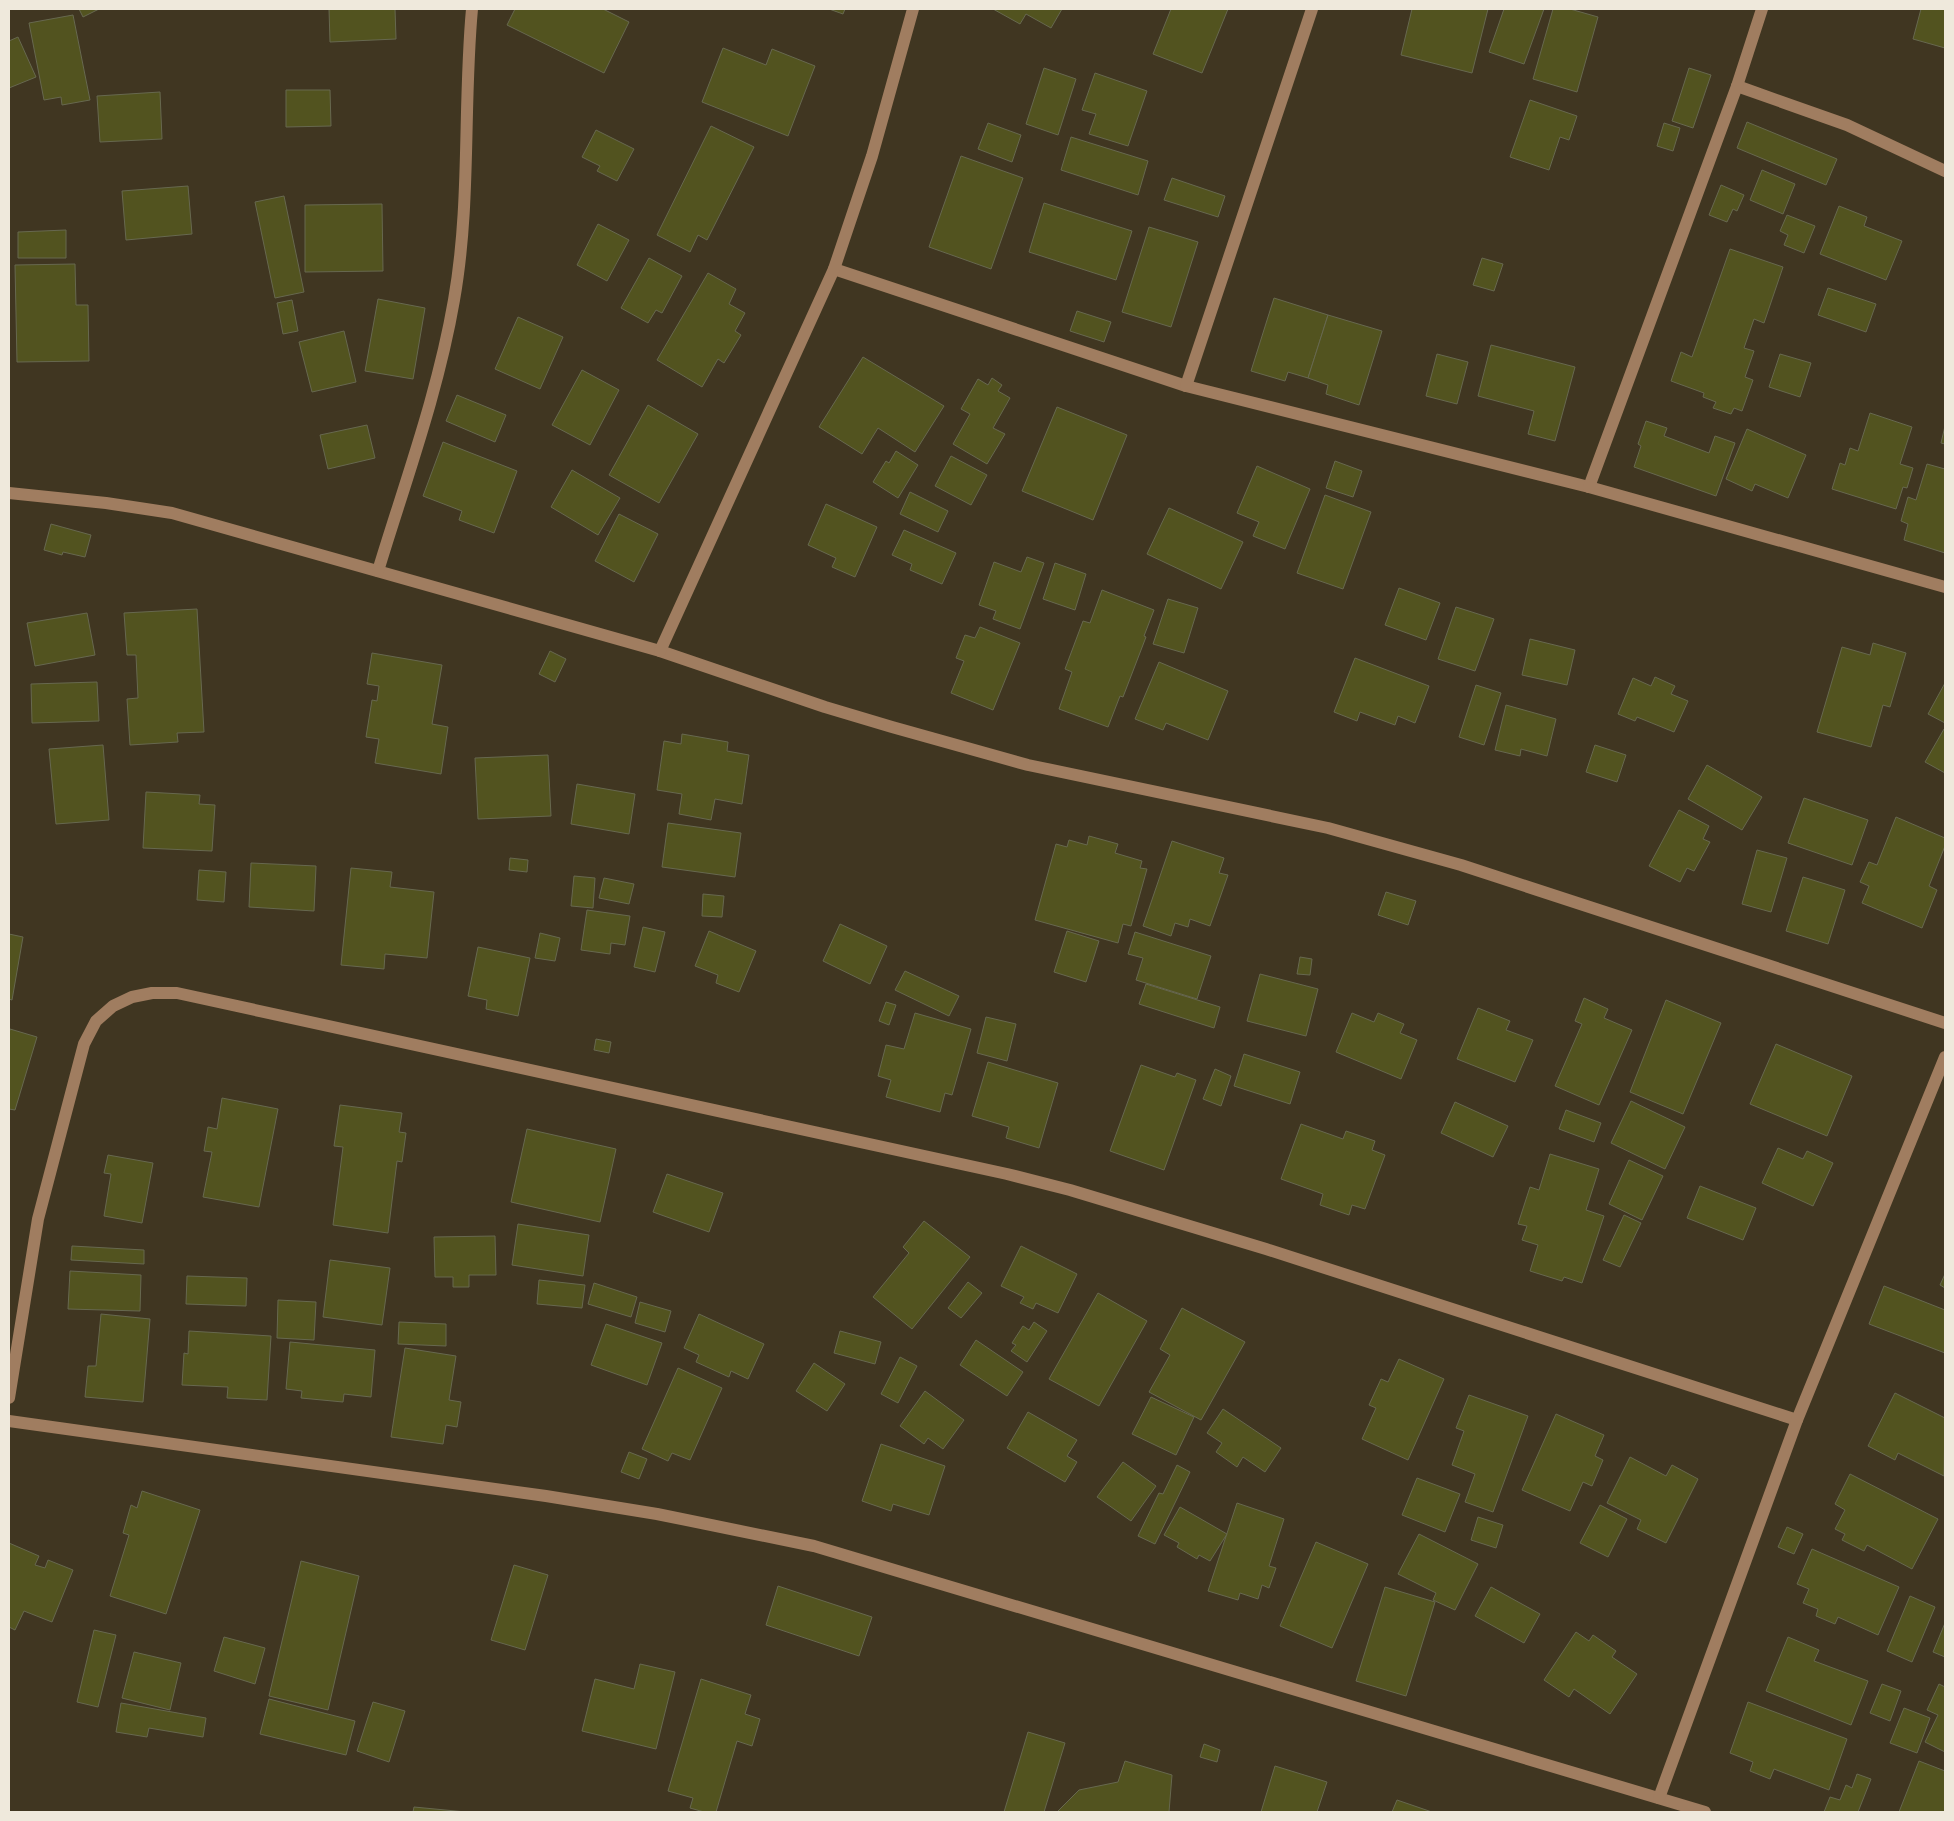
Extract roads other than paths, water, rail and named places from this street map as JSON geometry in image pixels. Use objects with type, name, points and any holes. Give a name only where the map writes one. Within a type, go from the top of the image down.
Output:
[{"type":"street","points":[[378,571],[440,369],[454,300],[463,233],[468,58],[472,9]]},
{"type":"street","points":[[660,651],[834,269],[872,156],[913,9]]},
{"type":"street","points":[[1186,386],[1312,9]]},
{"type":"street","points":[[1589,487],[1737,86],[1762,9]]},
{"type":"street","points":[[1737,86],[1847,125],[1945,170]]},
{"type":"street","points":[[834,269],[1186,386],[1589,487],[1945,587]]},
{"type":"street","points":[[9,494],[106,503],[172,513],[660,651],[892,728],[1028,765],[1328,828],[1432,857],[1945,1023]]},
{"type":"street","points":[[9,1398],[38,1219],[84,1044],[96,1021],[113,1006],[132,997],[152,993],[177,993],[1007,1174],[1070,1190],[1266,1248],[1797,1420]]},
{"type":"street","points":[[1660,1798],[1797,1420],[1945,1057]]},
{"type":"street","points":[[9,1421],[546,1496],[657,1514],[814,1546],[1704,1812]]}]
